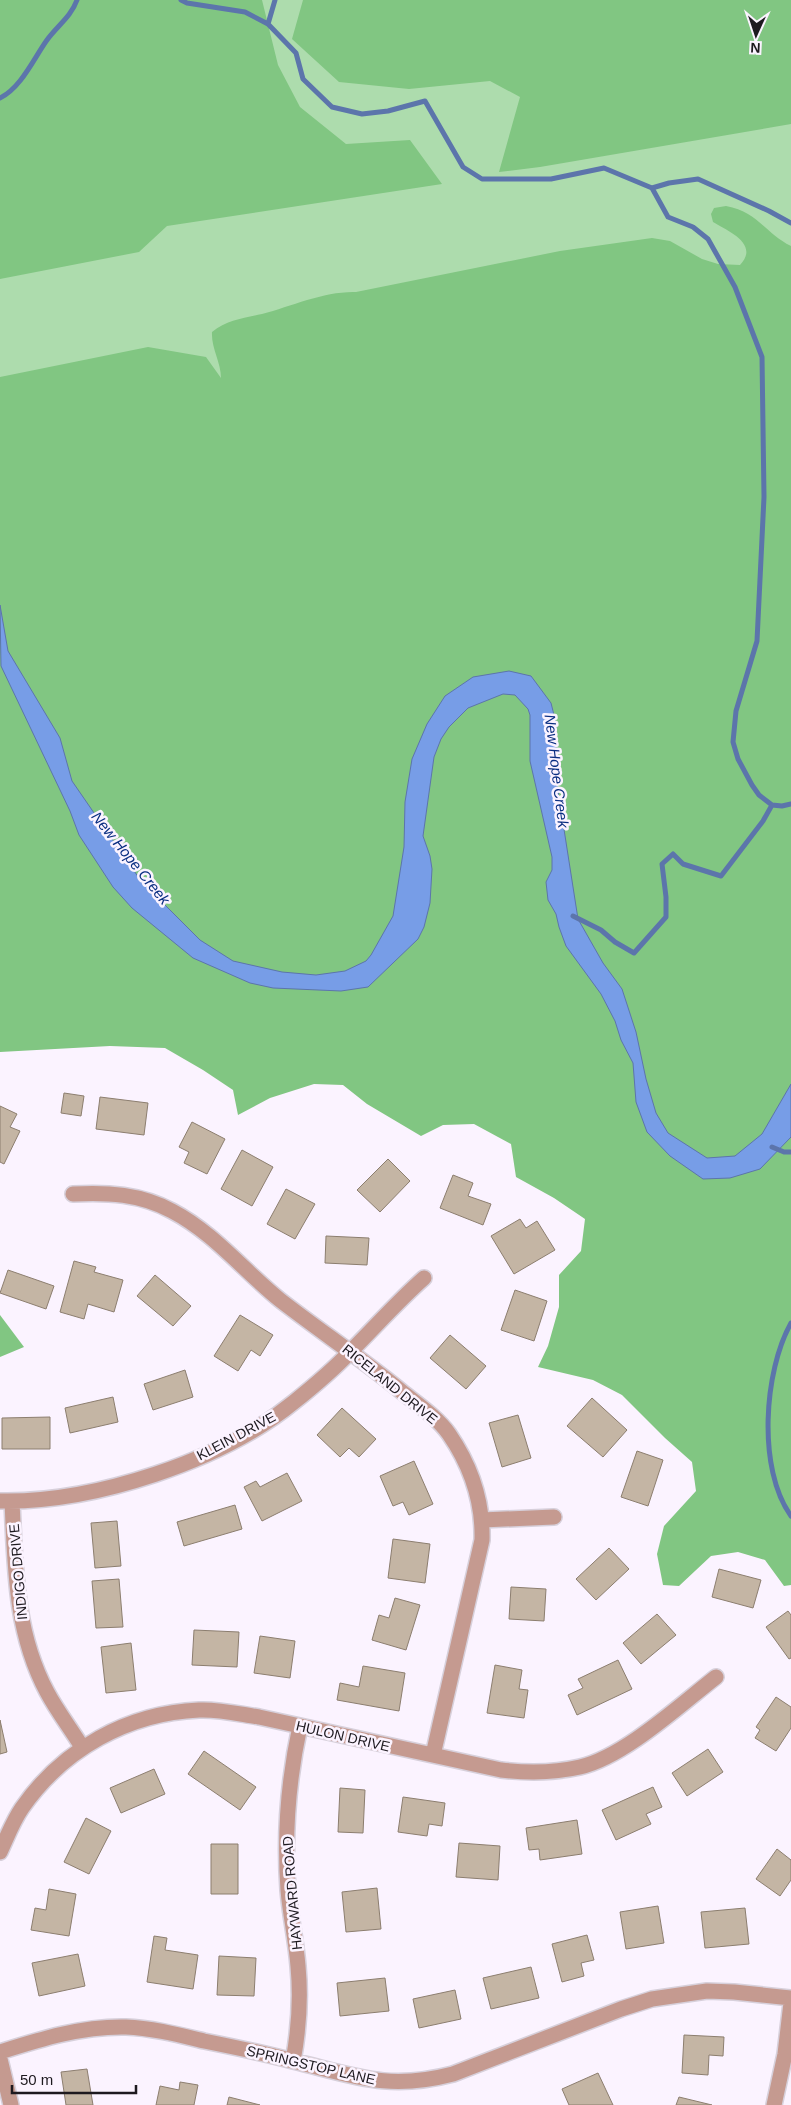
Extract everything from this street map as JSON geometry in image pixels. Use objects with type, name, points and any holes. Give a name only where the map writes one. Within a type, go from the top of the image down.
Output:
[{"type":"street","name":"RICELAND DRIVE","points":[[73,1194],[106,1192],[140,1198],[171,1210],[200,1228],[279,1298],[416,1402],[448,1432],[472,1476],[479,1500],[482,1520],[478,1563],[433,1756]]},
{"type":"street","name":"KLEIN DRIVE","points":[[6,1501],[86,1492],[125,1483],[201,1456],[266,1423],[294,1402],[350,1352],[398,1300],[424,1278]]},
{"type":"street","name":"INDIGO DRIVE","points":[[6,1501],[20,1618],[28,1648],[47,1694],[82,1747]]},
{"type":"street","points":[[482,1520],[554,1517]]},
{"type":"street","name":"HULON DRIVE","points":[[0,1852],[22,1808],[56,1769],[82,1747],[146,1717],[171,1712],[224,1711],[501,1770],[531,1773],[582,1767],[625,1747],[716,1676]]},
{"type":"street","name":"HAYWARD ROAD","points":[[294,2061],[298,2035],[300,1992],[288,1891],[286,1838],[292,1763],[300,1726]]},
{"type":"street","name":"SPRINGSTOP LANE","points":[[0,2052],[81,2030],[126,2027],[176,2035],[294,2061],[360,2079],[405,2082],[430,2080],[453,2074],[621,2009],[652,1999],[707,1991],[791,1998]]},
{"type":"street","points":[[774,2105],[785,2054],[791,2003]]},
{"type":"street","points":[[0,2059],[11,2105]]},
{"type":"green space","points":[[0,0],[262,0],[278,65],[300,107],[346,144],[410,140],[442,184],[167,226],[139,252],[0,279]]},
{"type":"green space","points":[[10,0],[791,0],[791,478],[0,605],[0,29]]},
{"type":"green space","points":[[303,0],[791,0],[791,124],[540,167],[499,172],[520,97],[490,81],[409,89],[339,82],[292,39]]},
{"type":"green space","points":[[726,206],[746,213],[791,246],[791,1585],[784,1586],[765,1560],[738,1552],[711,1556],[679,1586],[663,1585],[657,1554],[664,1526],[696,1491],[692,1462],[622,1395],[593,1380],[538,1367],[548,1346],[559,1307],[559,1275],[581,1251],[585,1219],[554,1198],[516,1177],[511,1144],[474,1124],[443,1125],[421,1136],[367,1104],[343,1085],[314,1084],[270,1098],[238,1115],[233,1090],[165,1048],[110,1046],[0,1052],[0,377],[148,347],[206,357],[221,378],[212,332],[230,322],[321,296],[356,292],[560,251],[652,238],[670,241],[702,259],[718,264],[740,265],[745,257],[744,245],[740,239],[713,222],[711,214],[714,208]]},
{"type":"green space","points":[[0,1315],[24,1347],[0,1357]]},
{"type":"water","points":[[0,605],[8,651],[60,738],[72,781],[141,881],[200,940],[233,961],[282,972],[316,975],[345,971],[366,961],[393,916],[404,847],[405,802],[412,759],[427,724],[445,696],[473,677],[509,671],[531,676],[551,703],[556,723],[556,778],[578,919],[603,963],[622,989],[636,1032],[646,1079],[656,1113],[668,1133],[707,1158],[735,1156],[762,1134],[791,1084],[791,1137],[760,1169],[730,1178],[703,1179],[670,1156],[647,1132],[636,1102],[633,1063],[601,994],[566,946],[556,914],[548,900],[546,882],[552,870],[552,857],[530,761],[530,715],[528,709],[515,695],[503,694],[468,708],[449,727],[441,739],[434,757],[423,836],[432,869],[430,903],[424,927],[418,939],[368,987],[341,991],[273,988],[250,983],[193,958],[132,908],[113,887],[79,835],[70,811],[1,666]]},
{"type":"building","points":[[64,1093],[84,1096],[81,1116],[61,1113]]},
{"type":"building","points":[[100,1097],[148,1103],[144,1135],[96,1129]]},
{"type":"building","points":[[0,1106],[17,1114],[10,1127],[20,1131],[4,1164],[0,1162]]},
{"type":"building","points":[[192,1122],[225,1139],[207,1174],[184,1163],[189,1152],[179,1147]]},
{"type":"building","points":[[242,1150],[273,1167],[252,1206],[221,1189]]},
{"type":"building","points":[[388,1159],[410,1181],[380,1212],[357,1190]]},
{"type":"building","points":[[453,1175],[473,1183],[468,1196],[491,1204],[483,1225],[440,1208]]},
{"type":"building","points":[[286,1189],[315,1204],[295,1239],[267,1224]]},
{"type":"building","points":[[520,1219],[526,1228],[537,1221],[555,1250],[514,1274],[491,1236]]},
{"type":"building","points":[[326,1236],[369,1238],[367,1265],[325,1263]]},
{"type":"building","points":[[74,1261],[96,1267],[94,1272],[123,1280],[114,1312],[88,1304],[84,1319],[60,1312]]},
{"type":"building","points":[[8,1270],[54,1286],[46,1309],[0,1293]]},
{"type":"building","points":[[155,1275],[191,1306],[173,1326],[137,1296]]},
{"type":"building","points":[[515,1290],[547,1301],[534,1341],[501,1330]]},
{"type":"building","points":[[240,1315],[273,1335],[260,1356],[251,1350],[238,1371],[214,1356]]},
{"type":"building","points":[[450,1335],[486,1366],[466,1389],[430,1358]]},
{"type":"building","points":[[185,1370],[193,1397],[153,1410],[144,1384]]},
{"type":"building","points":[[113,1397],[118,1422],[70,1433],[65,1408]]},
{"type":"building","points":[[592,1398],[627,1430],[603,1457],[567,1426]]},
{"type":"building","points":[[342,1408],[376,1439],[359,1457],[349,1448],[340,1457],[317,1435]]},
{"type":"building","points":[[518,1415],[531,1458],[502,1467],[489,1423]]},
{"type":"building","points":[[50,1417],[50,1449],[2,1449],[2,1418]]},
{"type":"building","points":[[637,1451],[663,1460],[648,1506],[621,1497]]},
{"type":"building","points":[[414,1461],[433,1504],[409,1515],[403,1502],[393,1506],[380,1476]]},
{"type":"building","points":[[287,1473],[302,1501],[262,1521],[244,1487],[256,1481],[260,1487]]},
{"type":"building","points":[[235,1505],[242,1529],[184,1546],[177,1522]]},
{"type":"building","points":[[117,1521],[121,1566],[95,1568],[91,1523]]},
{"type":"building","points":[[393,1539],[430,1544],[425,1583],[388,1578]]},
{"type":"building","points":[[609,1548],[629,1569],[596,1600],[576,1579]]},
{"type":"building","points":[[719,1569],[761,1580],[753,1608],[712,1597]]},
{"type":"building","points":[[119,1579],[123,1627],[96,1628],[92,1581]]},
{"type":"building","points":[[511,1587],[546,1589],[544,1621],[509,1619]]},
{"type":"building","points":[[395,1598],[420,1605],[406,1650],[372,1640],[379,1615],[389,1618]]},
{"type":"building","points":[[788,1611],[791,1615],[791,1658],[789,1659],[766,1627]]},
{"type":"building","points":[[657,1614],[676,1635],[641,1664],[623,1643]]},
{"type":"building","points":[[194,1630],[239,1632],[237,1667],[192,1665]]},
{"type":"building","points":[[260,1636],[295,1641],[290,1678],[254,1673]]},
{"type":"building","points":[[131,1643],[136,1690],[106,1693],[101,1647]]},
{"type":"building","points":[[618,1660],[632,1689],[577,1715],[568,1695],[583,1688],[578,1679]]},
{"type":"building","points":[[495,1665],[522,1670],[519,1689],[528,1690],[524,1718],[487,1713]]},
{"type":"building","points":[[363,1666],[405,1673],[399,1711],[337,1700],[340,1683],[359,1687]]},
{"type":"building","points":[[776,1697],[791,1707],[791,1728],[776,1751],[755,1738],[760,1730],[756,1727]]},
{"type":"building","points":[[0,1720],[7,1752],[0,1754]]},
{"type":"building","points":[[708,1749],[723,1772],[687,1796],[672,1773]]},
{"type":"building","points":[[204,1751],[256,1787],[240,1810],[188,1774]]},
{"type":"building","points":[[154,1769],[165,1794],[121,1813],[110,1788]]},
{"type":"building","points":[[653,1787],[662,1807],[646,1814],[651,1824],[616,1840],[602,1810]]},
{"type":"building","points":[[340,1788],[365,1790],[363,1833],[338,1832]]},
{"type":"building","points":[[403,1797],[445,1803],[442,1826],[429,1824],[427,1836],[398,1832]]},
{"type":"building","points":[[86,1818],[111,1831],[89,1874],[64,1862]]},
{"type":"building","points":[[577,1820],[582,1854],[540,1860],[539,1849],[529,1850],[526,1828]]},
{"type":"building","points":[[459,1843],[500,1846],[498,1880],[456,1877]]},
{"type":"building","points":[[211,1844],[238,1844],[238,1894],[211,1894]]},
{"type":"building","points":[[777,1849],[791,1860],[791,1880],[780,1896],[756,1879]]},
{"type":"building","points":[[377,1888],[381,1929],[346,1932],[342,1892]]},
{"type":"building","points":[[49,1889],[76,1894],[69,1936],[31,1930],[35,1908],[46,1910]]},
{"type":"building","points":[[658,1906],[664,1943],[626,1949],[620,1912]]},
{"type":"building","points":[[745,1908],[749,1944],[705,1948],[701,1912]]},
{"type":"building","points":[[587,1935],[594,1960],[581,1963],[584,1976],[562,1982],[552,1944]]},
{"type":"building","points":[[154,1936],[167,1938],[165,1950],[198,1955],[193,1989],[147,1982]]},
{"type":"building","points":[[78,1954],[85,1986],[39,1996],[32,1963]]},
{"type":"building","points":[[219,1956],[256,1958],[254,1996],[217,1995]]},
{"type":"building","points":[[531,1967],[539,1998],[491,2009],[483,1978]]},
{"type":"building","points":[[385,1978],[389,2011],[340,2016],[337,1983]]},
{"type":"building","points":[[455,1990],[461,2019],[419,2028],[413,1999]]},
{"type":"building","points":[[684,2035],[724,2037],[723,2056],[709,2055],[708,2075],[682,2073]]},
{"type":"building","points":[[87,2069],[93,2105],[66,2105],[61,2072]]},
{"type":"building","points":[[598,2073],[613,2105],[569,2105],[562,2089]]},
{"type":"building","points":[[180,2082],[198,2085],[194,2105],[156,2105],[160,2086],[179,2090]]},
{"type":"building","points":[[229,2097],[260,2105],[227,2105]]},
{"type":"building","points":[[679,2097],[712,2105],[676,2105]]},
{"type":"waterway","points":[[0,98],[21,80],[47,40],[68,16],[77,0]]},
{"type":"waterway","points":[[181,0],[187,3],[245,12],[268,24],[296,53],[303,79],[332,107],[362,114],[388,111],[425,101],[463,167],[482,179],[551,179],[604,168],[652,188],[668,217],[693,227],[708,239],[735,287],[762,357],[764,497],[757,641],[736,711],[733,742],[738,759],[752,785],[759,795],[772,805]]},
{"type":"waterway","points":[[268,24],[275,0]]},
{"type":"waterway","name":"New Hope Creek","points":[[652,188],[669,183],[698,179],[791,223]]},
{"type":"waterway","points":[[573,916],[601,930],[615,942],[634,953],[666,917],[666,897],[662,864],[673,854],[683,864],[721,876],[763,821],[772,805],[782,806],[791,804]]},
{"type":"waterway","points":[[772,1147],[784,1152],[791,1152]]},
{"type":"waterway","points":[[791,1323],[782,1343],[775,1367],[770,1393],[768,1420],[769,1447],[773,1473],[780,1496],[791,1516]]}]
